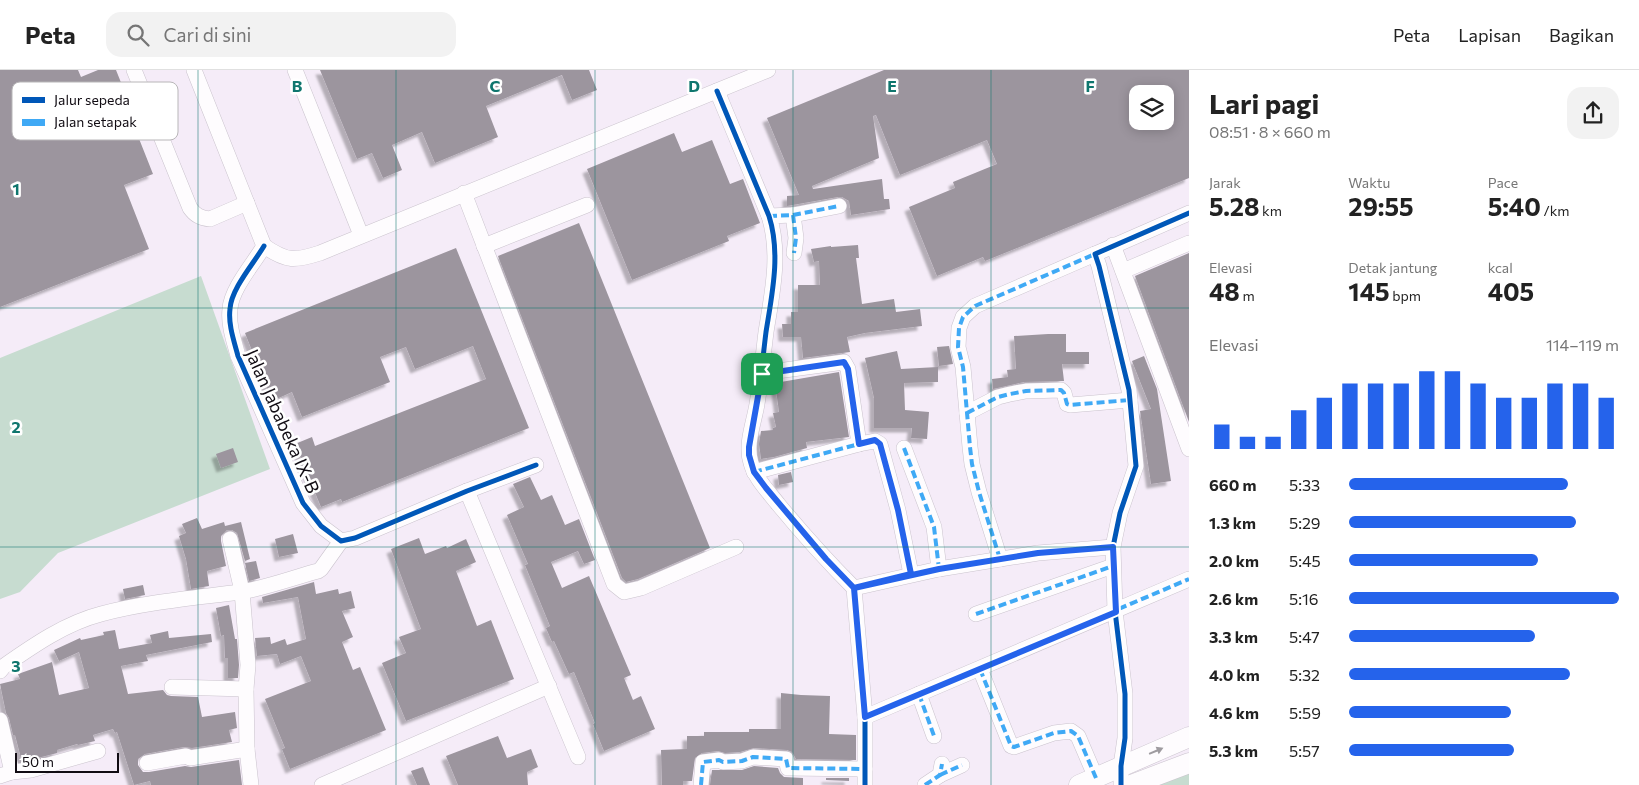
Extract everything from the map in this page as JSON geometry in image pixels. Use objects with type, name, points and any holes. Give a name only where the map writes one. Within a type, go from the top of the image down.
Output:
[{"type":"main road","points":[[1088,781],[1121,775],[1189,737]]},
{"type":"main road","points":[[1131,785],[1189,763]]},
{"type":"street","points":[[134,70],[139,82]]},
{"type":"street","points":[[194,70],[264,246],[278,256],[294,259],[320,252],[768,70]]},
{"type":"street","points":[[296,70],[361,235]]},
{"type":"street","points":[[717,91],[774,229],[776,263],[762,374],[749,455],[754,472],[796,525],[854,588],[865,717],[866,785]]},
{"type":"street","points":[[162,140],[190,208],[197,216],[210,219],[247,203]]},
{"type":"street","points":[[464,193],[614,584],[624,592],[641,588],[736,547]]},
{"type":"street","points":[[484,246],[587,205]]},
{"type":"street","points":[[769,216],[793,215],[839,206]]},
{"type":"street","points":[[1000,559],[979,492],[970,447],[964,367],[958,347],[959,328],[963,317],[975,306],[1189,214]]},
{"type":"street","points":[[793,215],[796,238],[794,253]]},
{"type":"street","points":[[1123,271],[1189,243]]},
{"type":"street","name":"Jalan Jababeka IX-B","points":[[264,246],[234,295],[230,308],[232,331],[238,356],[303,503],[321,526],[341,541]]},
{"type":"street","points":[[1113,246],[1189,450]]},
{"type":"street","points":[[1095,254],[1129,390],[1136,466],[1120,513],[1113,547],[1116,612],[1125,694],[1125,738],[1121,775]]},
{"type":"street","points":[[762,374],[844,362],[848,369],[859,444]]},
{"type":"street","points":[[966,413],[998,397],[1026,392],[1061,390],[1064,393],[1067,404],[1070,406],[1130,400]]},
{"type":"street","points":[[754,472],[875,440],[880,444],[898,510],[911,574]]},
{"type":"street","points":[[904,448],[934,527],[939,569]]},
{"type":"street","points":[[0,670],[17,657],[74,624],[101,614],[242,591],[318,571],[341,541],[355,538],[467,491],[536,465]]},
{"type":"street","points":[[467,491],[578,757]]},
{"type":"street","points":[[230,540],[242,591],[248,665],[246,689],[247,748],[252,785]]},
{"type":"street","points":[[854,588],[911,574],[1000,559],[1038,553],[1113,547]]},
{"type":"street","points":[[976,614],[1114,566]]},
{"type":"street","points":[[865,717],[1116,612],[1189,579]]},
{"type":"street","points":[[980,668],[1008,743],[1014,747],[1054,733],[1071,731],[1078,736],[1088,781]]},
{"type":"street","points":[[322,785],[549,686]]},
{"type":"street","points":[[172,687],[246,689]]},
{"type":"street","points":[[919,694],[934,736]]},
{"type":"street","points":[[0,720],[6,774],[31,770],[98,751]]},
{"type":"street","points":[[147,763],[247,748]]},
{"type":"street","points":[[701,785],[703,762],[719,760],[723,762],[742,761],[753,757],[786,759],[788,768],[865,768]]},
{"type":"street","points":[[925,785],[941,770],[962,765]]},
{"type":"green space","points":[[201,276],[270,469],[58,553],[20,592],[0,599],[0,358]]},
{"type":"green space","points":[[1189,763],[1189,785],[1138,785]]},
{"type":"building","points":[[0,70],[78,70],[81,77],[98,70],[116,70],[121,82],[12,82],[12,140],[140,140],[153,174],[124,185],[149,249],[0,307]]},
{"type":"building","points":[[320,70],[589,70],[597,90],[572,100],[562,75],[486,106],[498,137],[435,163],[422,132],[392,145],[402,170],[383,178],[372,153],[357,159]]},
{"type":"building","points":[[884,70],[1189,70],[1189,178],[985,261],[983,257],[937,276],[909,207],[955,188],[953,182],[997,164],[987,140],[900,175],[876,115],[873,116],[879,158],[812,186],[813,189],[882,179],[884,199],[889,199],[890,209],[851,215],[849,201],[842,197],[787,206],[787,196],[799,195],[767,118]]},
{"type":"building","points":[[674,133],[682,152],[712,140],[730,184],[743,179],[760,223],[727,236],[729,241],[632,280],[587,169]]},
{"type":"building","points":[[579,223],[710,548],[638,579],[626,582],[622,578],[498,256]]},
{"type":"building","points":[[858,245],[859,258],[856,258],[862,304],[894,299],[896,312],[920,309],[922,326],[847,337],[850,352],[803,358],[801,337],[783,337],[782,324],[791,324],[791,312],[798,312],[798,285],[820,285],[819,261],[814,262],[811,249]]},
{"type":"building","points":[[456,248],[529,428],[342,502],[341,499],[321,507],[295,444],[312,437],[315,446],[486,379],[473,346],[415,369],[406,347],[380,357],[390,382],[302,417],[292,392],[272,401],[245,333]]},
{"type":"building","points":[[1189,253],[1189,422],[1135,276]]},
{"type":"building","points":[[1066,334],[1066,352],[1089,352],[1089,364],[1062,364],[1064,381],[1024,382],[993,389],[992,379],[1008,377],[1007,370],[1016,369],[1014,336]]},
{"type":"building","points":[[949,346],[953,364],[939,366],[937,347]]},
{"type":"building","points":[[897,351],[901,369],[938,367],[938,382],[904,383],[905,410],[929,412],[927,439],[911,438],[912,428],[874,428],[874,398],[865,358]]},
{"type":"building","points":[[1144,356],[1157,389],[1171,481],[1151,484],[1140,411],[1151,409],[1132,361]]},
{"type":"building","points":[[839,372],[849,437],[806,442],[807,448],[761,459],[759,444],[761,431],[773,430],[776,427],[773,413],[779,412],[775,383]]},
{"type":"building","points":[[233,448],[238,462],[221,468],[216,454]]},
{"type":"building","points":[[791,472],[793,482],[779,485],[778,475]]},
{"type":"building","points":[[530,477],[541,500],[552,495],[565,525],[579,519],[595,560],[584,564],[578,551],[551,562],[562,588],[589,576],[631,675],[624,678],[633,700],[641,696],[655,729],[604,751],[593,724],[595,723],[574,672],[569,674],[546,628],[550,626],[525,565],[528,564],[507,515],[524,507],[513,484]]},
{"type":"building","points":[[197,518],[202,529],[224,522],[225,526],[241,522],[250,559],[245,561],[237,533],[227,530],[221,536],[226,566],[207,571],[209,586],[191,589],[186,559],[179,536],[186,533],[182,524]]},
{"type":"building","points":[[293,534],[298,553],[279,557],[275,539]]},
{"type":"building","points":[[419,538],[425,554],[446,546],[447,548],[466,539],[476,562],[456,571],[477,626],[491,620],[514,679],[406,721],[382,663],[406,653],[399,637],[421,629],[391,549]]},
{"type":"building","points":[[256,561],[260,578],[249,581],[245,563]]},
{"type":"building","points":[[314,582],[316,594],[338,589],[339,594],[351,591],[355,608],[342,611],[353,637],[342,642],[353,670],[360,667],[386,730],[290,769],[282,749],[285,748],[265,699],[311,681],[301,656],[280,664],[277,654],[257,656],[255,638],[270,637],[271,644],[285,639],[287,645],[306,639],[298,597],[263,603],[262,597]]},
{"type":"building","points":[[143,585],[145,595],[125,599],[123,589]]},
{"type":"building","points":[[229,605],[235,639],[237,639],[238,678],[228,678],[228,658],[225,658],[224,635],[221,636],[216,608]]},
{"type":"building","points":[[115,630],[119,649],[152,643],[150,635],[168,631],[169,638],[211,634],[212,642],[146,655],[148,661],[121,666],[128,694],[163,690],[167,695],[171,696],[198,697],[202,717],[235,712],[237,728],[229,730],[232,742],[192,748],[184,747],[145,754],[138,759],[138,765],[143,772],[149,772],[239,760],[242,785],[151,785],[150,781],[134,785],[117,732],[115,733],[113,729],[93,735],[95,741],[77,744],[57,750],[57,753],[22,762],[15,735],[13,735],[6,713],[0,684],[20,679],[18,674],[52,662],[59,695],[89,688],[79,652],[59,661],[54,650],[80,638],[81,640],[104,635],[103,632]]},
{"type":"building","points":[[781,693],[830,696],[829,734],[856,735],[856,760],[796,759],[792,752],[787,750],[754,748],[740,752],[725,753],[718,751],[702,753],[695,758],[692,781],[683,781],[683,785],[662,785],[661,750],[687,749],[687,736],[704,736],[704,732],[749,732],[749,729],[781,729]]},
{"type":"building","points":[[498,736],[507,758],[531,749],[538,767],[527,772],[528,785],[458,785],[446,756]]},
{"type":"building","points":[[754,766],[778,768],[784,777],[803,778],[803,785],[710,785],[712,770],[742,770]]},
{"type":"building","points":[[423,767],[430,785],[417,785],[411,771]]},
{"type":"building","points":[[826,778],[849,778],[849,781],[826,780]]},
{"type":"marked path","points":[[769,216],[793,215],[839,206]]},
{"type":"marked path","points":[[793,215],[796,238],[794,253]]},
{"type":"marked path","points":[[1000,559],[972,464],[963,367],[958,347],[959,328],[963,317],[975,306],[1095,254]]},
{"type":"marked path","points":[[754,472],[859,444],[848,369],[844,362],[762,373]]},
{"type":"marked path","points":[[967,413],[998,397],[1026,391],[1061,390],[1064,393],[1067,404],[1070,405],[1130,400]]},
{"type":"marked path","points":[[859,444],[875,441],[880,444],[898,510],[911,574]]},
{"type":"marked path","points":[[904,448],[934,527],[939,569]]},
{"type":"marked path","points":[[976,614],[1113,566]]},
{"type":"marked path","points":[[865,717],[1189,579]]},
{"type":"marked path","points":[[980,669],[1011,746],[1014,747],[1054,733],[1071,731],[1078,736],[1096,778]]},
{"type":"marked path","points":[[919,694],[934,736]]},
{"type":"marked path","points":[[701,785],[703,762],[719,760],[723,762],[742,761],[753,757],[786,759],[788,768],[865,769]]},
{"type":"marked path","points":[[925,785],[940,775],[942,764]]},
{"type":"marked path","points":[[940,775],[962,765]]},
{"type":"cycle path","points":[[717,91],[769,216],[773,230],[775,259],[773,289],[758,395],[749,441],[749,456],[756,474],[766,489],[805,536],[854,588],[865,717],[865,785]]},
{"type":"cycle path","points":[[1121,785],[1121,766],[1125,738],[1125,694],[1115,611],[1113,547],[1120,513],[1136,466],[1129,390],[1095,254],[1189,213]]},
{"type":"cycle path","points":[[264,246],[244,276],[231,301],[230,321],[232,332],[238,356],[303,503],[321,526],[341,541],[355,538],[467,491],[536,465]]},
{"type":"route","points":[[762,374],[749,447],[750,462],[754,472],[796,525],[854,588],[909,575],[911,574],[1000,559],[1038,553],[1113,547],[1116,612],[865,717],[854,588],[911,574],[898,510],[880,444],[875,440],[859,444],[848,369],[844,362],[762,374]]}]
